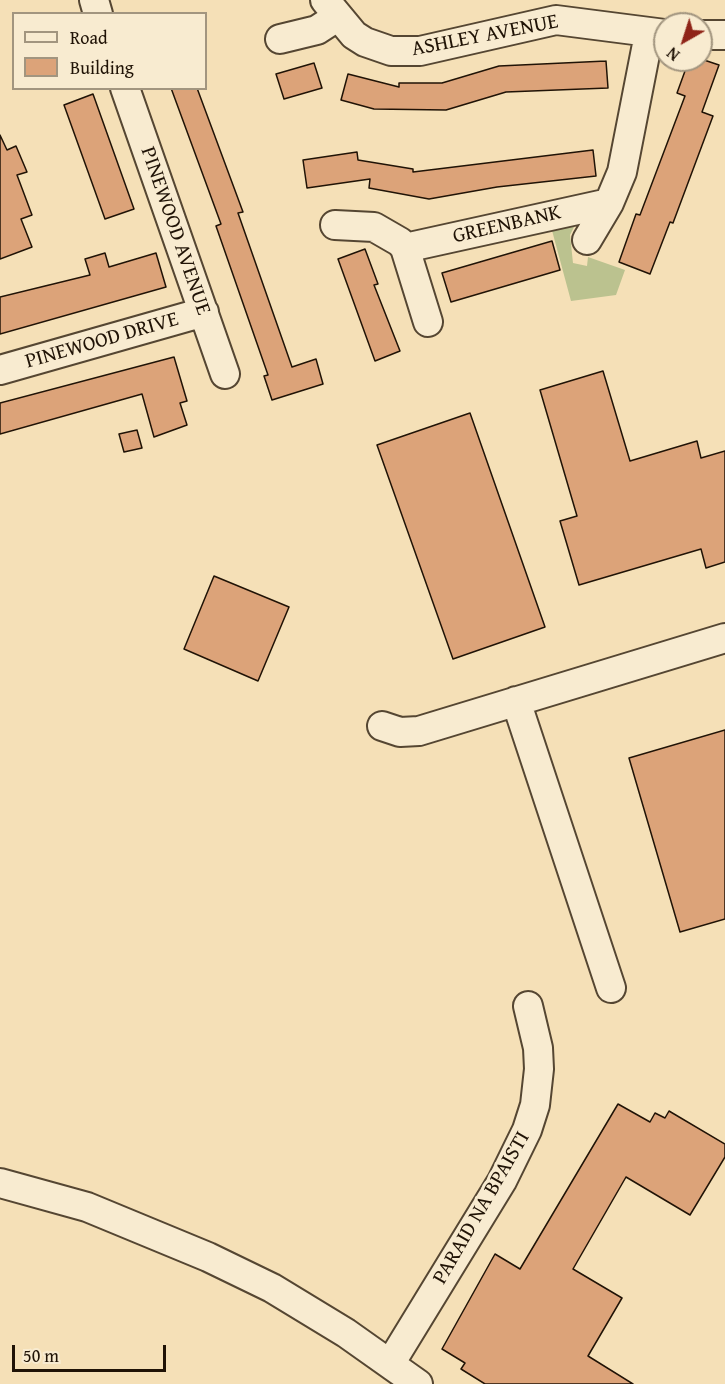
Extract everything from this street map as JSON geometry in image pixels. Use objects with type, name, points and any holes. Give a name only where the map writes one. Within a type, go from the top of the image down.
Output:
[{"type":"street","name":"ASHLEY AVENUE","points":[[331,9],[365,42],[406,52],[556,10],[573,20],[653,33]]},
{"type":"street","points":[[280,39],[317,30],[331,9]]},
{"type":"street","name":"GREENBANK","points":[[587,240],[609,202],[626,154],[653,49]]},
{"type":"street","name":"PINEWOOD AVENUE","points":[[126,90],[225,374]]},
{"type":"street","name":"GREENBANK","points":[[405,248],[609,202]]},
{"type":"street","points":[[335,225],[374,227],[397,238],[405,248],[428,322]]},
{"type":"street","name":"PINEWOOD DRIVE","points":[[0,370],[204,312]]},
{"type":"street","points":[[382,726],[400,732],[419,731],[725,638]]},
{"type":"street","points":[[516,701],[611,987]]},
{"type":"street","name":"PARAID NA BPAISTI","points":[[390,1364],[502,1181],[527,1130],[534,1105],[539,1069],[538,1048],[528,1006]]},
{"type":"street","points":[[0,1183],[87,1207],[208,1257],[272,1288],[346,1333],[418,1384]]},
{"type":"green space","points":[[567,221],[574,227],[570,235],[573,263],[587,266],[588,257],[625,270],[616,295],[571,301],[550,223]]},
{"type":"building","points":[[606,61],[608,88],[506,92],[446,110],[374,109],[341,100],[348,74],[399,87],[399,83],[442,83],[499,66]]},
{"type":"building","points":[[314,63],[322,88],[284,99],[276,74]]},
{"type":"building","points":[[713,63],[719,65],[702,112],[713,116],[673,223],[670,222],[650,274],[619,262],[636,214],[640,215],[685,96],[677,93],[685,72],[713,72]]},
{"type":"building","points":[[172,90],[198,90],[243,212],[238,213],[292,367],[316,359],[323,384],[272,400],[264,376],[268,375],[216,226],[221,224]]},
{"type":"building","points":[[93,94],[134,209],[105,219],[64,105]]},
{"type":"building","points":[[0,135],[7,150],[16,146],[27,172],[17,175],[32,215],[21,219],[32,247],[0,259]]},
{"type":"building","points":[[593,150],[596,176],[497,187],[429,199],[369,188],[370,179],[307,188],[303,160],[357,152],[358,160],[413,169],[413,172]]},
{"type":"building","points":[[552,241],[560,270],[451,302],[442,273]]},
{"type":"building","points":[[365,249],[378,284],[374,285],[400,351],[375,361],[338,259]]},
{"type":"building","points":[[105,253],[109,267],[156,253],[166,287],[0,334],[0,297],[90,275],[85,259]]},
{"type":"building","points":[[174,357],[187,401],[180,403],[187,425],[154,437],[142,394],[0,434],[0,403]]},
{"type":"building","points":[[603,371],[630,461],[697,441],[701,458],[725,451],[725,562],[706,568],[701,549],[579,585],[560,521],[577,516],[540,390]]},
{"type":"building","points":[[470,413],[545,627],[453,659],[377,445]]},
{"type":"building","points":[[137,430],[142,448],[124,452],[119,434]]},
{"type":"building","points":[[214,576],[289,607],[258,681],[184,649]]},
{"type":"building","points":[[725,730],[725,919],[680,932],[629,758]]},
{"type":"building","points":[[618,1104],[650,1122],[655,1113],[665,1118],[669,1111],[725,1144],[725,1157],[690,1215],[626,1177],[573,1269],[622,1298],[588,1356],[633,1384],[485,1384],[461,1369],[465,1363],[442,1349],[495,1254],[520,1269]]}]
